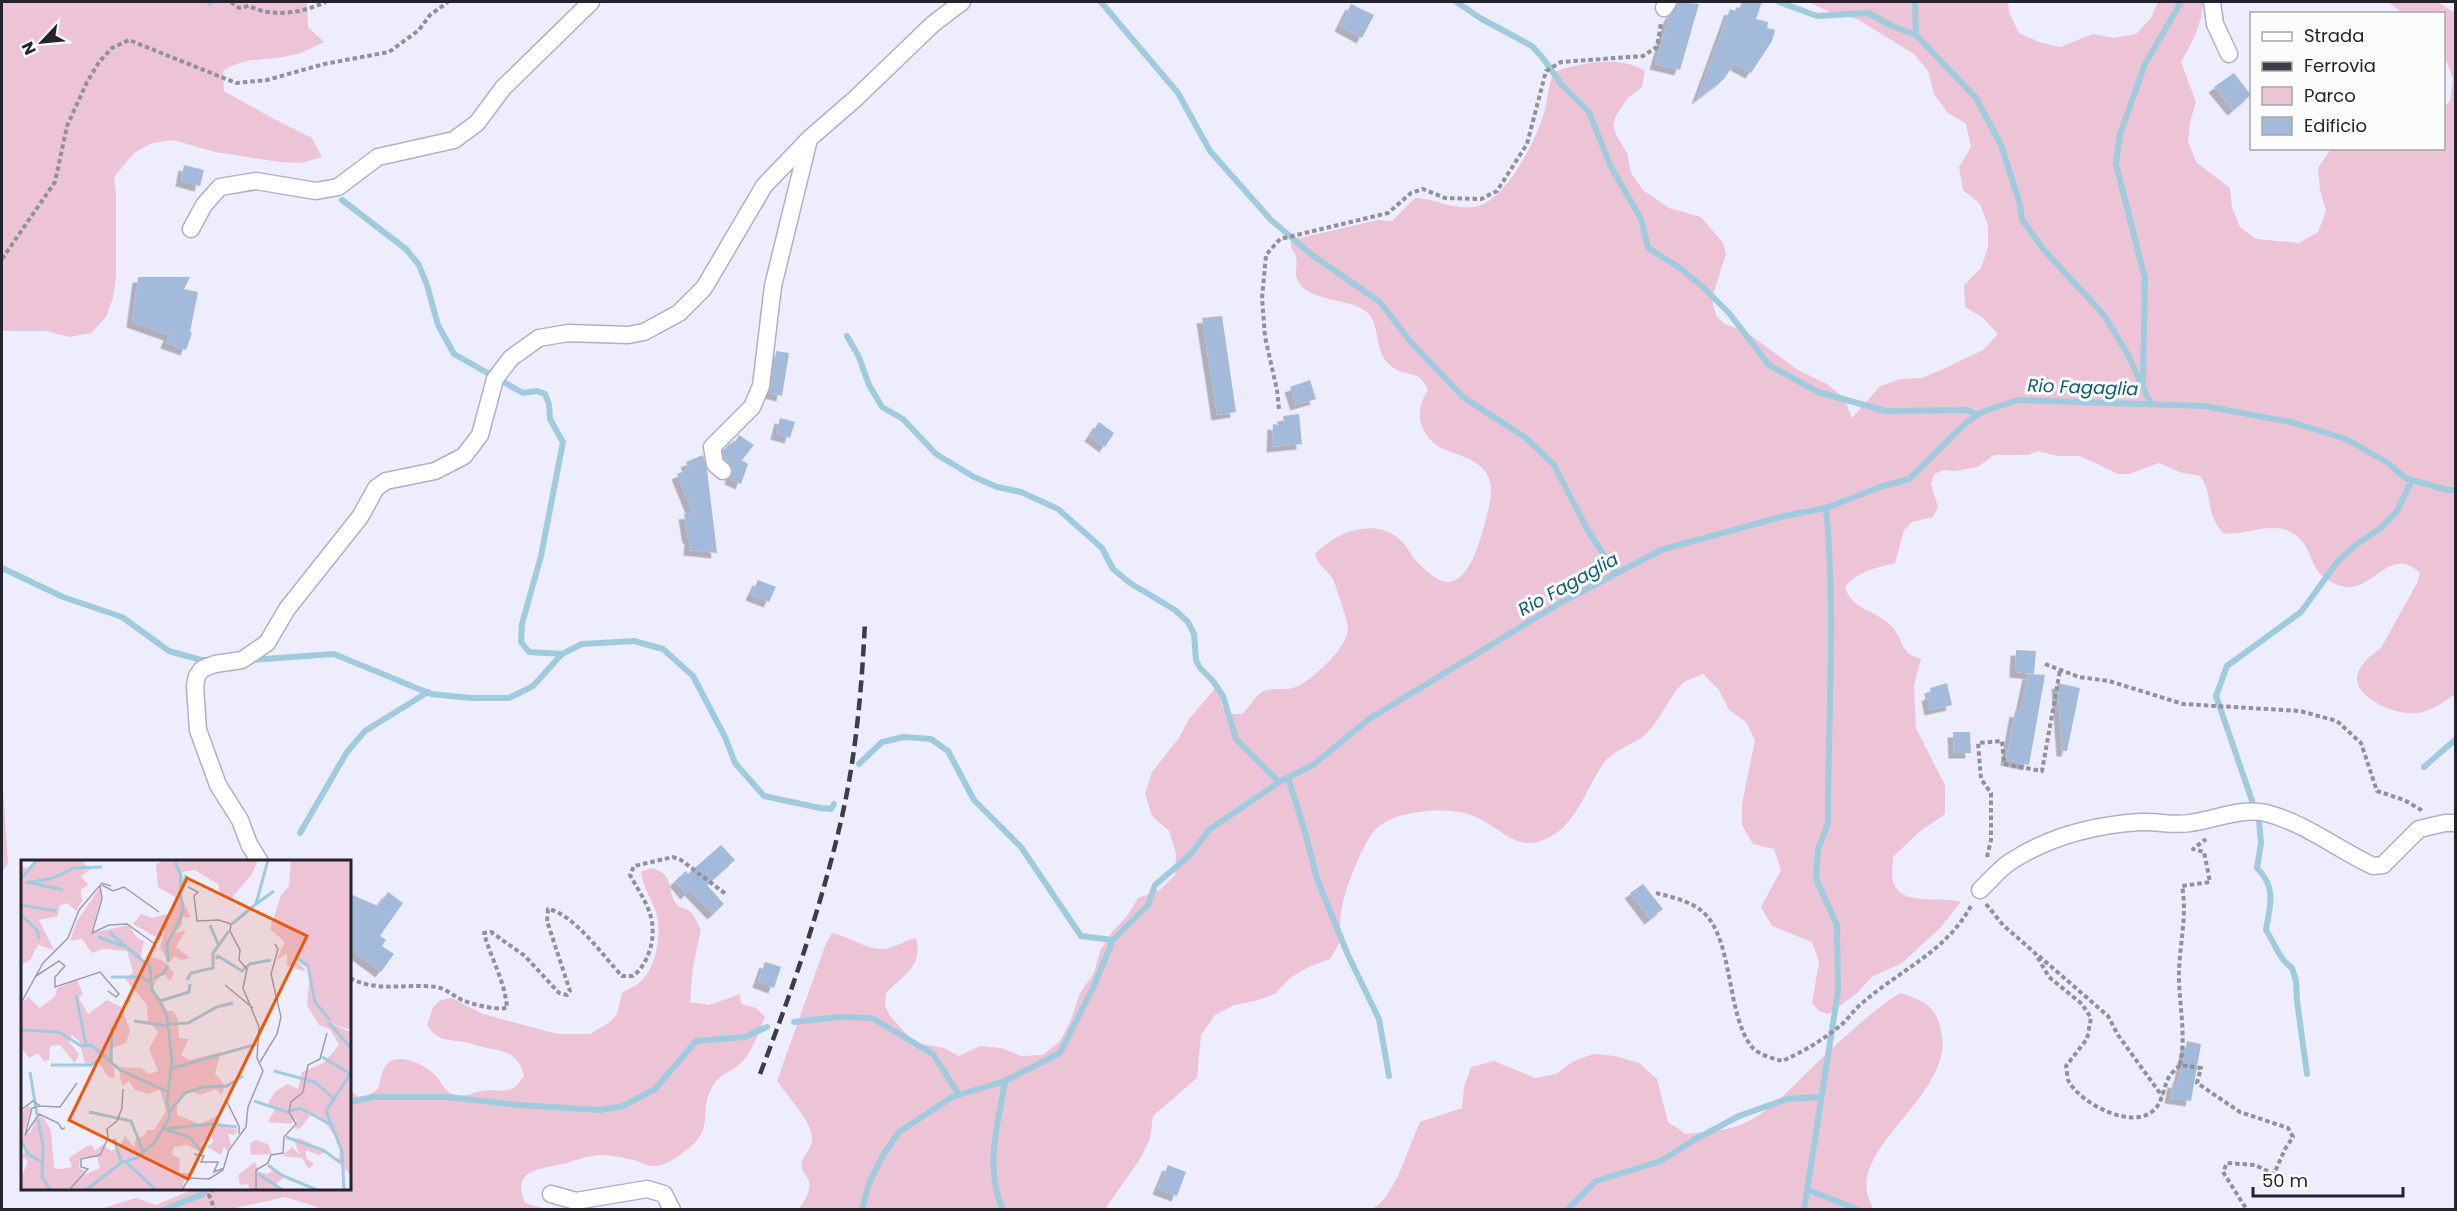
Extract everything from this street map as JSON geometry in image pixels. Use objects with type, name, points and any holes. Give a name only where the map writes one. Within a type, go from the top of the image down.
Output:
[{"type":"street","points":[[191,229],[204,205],[220,187],[256,181],[316,191],[338,187],[378,157],[454,140],[477,123],[503,87],[591,2]]},
{"type":"street","points":[[259,860],[249,844],[240,820],[218,785],[198,730],[195,686],[197,676],[202,669],[215,664],[242,660],[267,643],[287,609],[360,517],[376,488],[386,481],[435,471],[464,456],[480,435],[495,379],[511,358],[539,338],[568,333],[628,335],[644,333],[679,313],[704,288],[764,186],[810,138],[855,99],[933,24],[962,2]]},
{"type":"street","points":[[2212,2],[2215,24],[2229,54]]},
{"type":"street","points":[[723,471],[715,464],[712,447],[752,407],[761,386],[773,286],[810,138]]},
{"type":"street","points":[[1980,890],[2009,863],[2052,839],[2141,822],[2174,825],[2201,822],[2240,812],[2264,813],[2292,822],[2373,866],[2383,865],[2419,829],[2450,823]]},
{"type":"street","points":[[551,1194],[576,1201],[647,1190],[664,1194],[672,1209]]},
{"type":"path","points":[[231,2],[240,8],[249,6],[264,13],[276,14],[296,12],[326,2]]},
{"type":"path","points":[[2,259],[54,182],[68,126],[87,82],[99,62],[112,48],[129,40],[236,83],[267,80],[324,64],[389,52],[418,30],[430,15],[448,2]]},
{"type":"path","points":[[1279,409],[1265,337],[1262,298],[1266,255],[1280,238],[1388,213],[1411,193],[1423,189],[1445,198],[1481,199],[1497,192],[1527,144],[1546,71],[1561,62],[1643,56],[1657,47],[1666,5]]},
{"type":"path","points":[[2045,664],[2079,677],[2109,681],[2183,704],[2301,711],[2337,721],[2361,742],[2377,791],[2404,800],[2450,823]]},
{"type":"path","points":[[1986,860],[1991,840],[1991,793],[1981,779],[1978,743],[2002,741],[2004,764],[2042,771],[2060,670]]},
{"type":"path","points":[[2035,953],[2049,977],[2082,1004],[2091,1018],[2087,1039],[2066,1066],[2068,1080],[2078,1093],[2112,1115],[2132,1119],[2154,1111],[2163,1096],[2168,1077],[2180,1065],[2183,1051],[2179,979],[2185,902],[2182,886],[2210,882],[2204,852],[2193,849],[2212,834]]},
{"type":"path","points":[[351,979],[359,983],[381,987],[439,987],[463,1000],[499,1009],[507,1008],[506,993],[484,933],[491,932],[525,956],[559,993],[567,995],[570,991],[547,921],[548,909],[558,911],[571,921],[622,976],[633,976],[649,956],[653,932],[651,914],[630,875],[634,866],[674,857],[727,895]]},
{"type":"path","points":[[1656,893],[1678,898],[1704,913],[1715,932],[1725,960],[1738,1015],[1753,1048],[1782,1061],[1813,1045],[1842,1024],[1859,1005],[1937,949],[1962,922],[1980,890]]},
{"type":"path","points":[[1980,890],[1983,899],[2003,925],[2108,1016],[2118,1035],[2163,1096]]},
{"type":"path","points":[[2180,1065],[2201,1068],[2197,1083],[2240,1112],[2288,1128],[2293,1137],[2284,1149],[2274,1174],[2255,1165],[2227,1163],[2223,1172],[2247,1209]]},
{"type":"path","points":[[213,1190],[210,1196],[215,1209]]},
{"type":"green space","points":[[2,2],[247,2],[249,5],[251,2],[307,2],[308,27],[324,42],[294,55],[246,61],[231,67],[223,71],[224,91],[312,138],[322,157],[301,163],[279,162],[215,152],[173,140],[152,143],[134,153],[114,177],[116,277],[113,298],[106,317],[91,333],[69,337],[47,331],[2,331]]},
{"type":"green space","points":[[1811,2],[2008,2],[2009,12],[2019,33],[2039,42],[2060,47],[2093,34],[2114,38],[2136,34],[2151,18],[2158,2],[2203,2],[2193,40],[2181,62],[2196,102],[2190,122],[2188,141],[2196,162],[2230,188],[2232,208],[2240,227],[2256,239],[2299,243],[2318,232],[2326,211],[2320,190],[2318,168],[2330,150],[2445,150],[2445,105],[2450,101],[2453,79],[2445,57],[2445,12],[2402,12],[2388,2],[2438,2],[2455,13],[2455,694],[2438,706],[2418,713],[2410,713],[2382,706],[2359,688],[2357,675],[2359,670],[2369,657],[2381,648],[2417,583],[2420,573],[2410,566],[2393,565],[2369,580],[2351,587],[2333,583],[2315,567],[2304,543],[2289,531],[2271,528],[2232,534],[2223,533],[2213,518],[2207,490],[2200,476],[2179,472],[2159,463],[2129,474],[2118,474],[2080,456],[2058,456],[2038,451],[2028,455],[1994,455],[1978,467],[1955,471],[1944,470],[1934,474],[1931,485],[1938,507],[1933,517],[1912,522],[1904,530],[1895,563],[1861,574],[1845,587],[1854,601],[1894,629],[1909,654],[1921,659],[1914,685],[1916,728],[1945,785],[1945,814],[1918,833],[1893,857],[1893,881],[1897,889],[1912,898],[1961,902],[1940,928],[1902,963],[1872,977],[1856,994],[1829,1014],[1819,1011],[1812,1003],[1819,962],[1812,942],[1772,926],[1761,907],[1781,870],[1774,849],[1753,844],[1742,825],[1742,804],[1755,740],[1746,722],[1729,710],[1719,690],[1703,674],[1682,684],[1645,735],[1608,758],[1569,822],[1552,836],[1530,843],[1521,842],[1478,818],[1454,811],[1425,811],[1396,817],[1375,830],[1363,849],[1349,881],[1341,910],[1341,940],[1330,959],[1290,978],[1275,994],[1234,1005],[1215,1015],[1201,1035],[1197,1078],[1153,1116],[1150,1139],[1140,1159],[1105,1209],[799,1209],[809,1187],[802,1165],[812,1141],[811,1134],[799,1110],[777,1081],[825,946],[832,933],[877,949],[888,948],[916,938],[918,948],[914,963],[905,976],[886,993],[885,1006],[890,1016],[912,1040],[944,1048],[959,1056],[980,1046],[1001,1048],[1021,1056],[1043,1055],[1060,1041],[1070,1022],[1080,993],[1094,973],[1100,951],[1112,932],[1127,916],[1138,898],[1160,890],[1175,875],[1176,853],[1169,831],[1152,816],[1145,794],[1152,772],[1179,738],[1189,719],[1218,685],[1222,707],[1231,714],[1242,714],[1264,691],[1292,688],[1303,683],[1329,662],[1343,643],[1348,627],[1344,611],[1333,579],[1320,565],[1315,554],[1323,546],[1343,534],[1365,528],[1376,529],[1387,531],[1397,537],[1420,565],[1442,581],[1452,581],[1468,568],[1483,531],[1490,500],[1489,478],[1474,462],[1443,449],[1429,438],[1421,424],[1420,414],[1421,404],[1428,390],[1420,378],[1395,369],[1385,359],[1371,317],[1364,310],[1309,292],[1301,285],[1296,276],[1297,259],[1291,240],[1378,220],[1392,221],[1415,198],[1466,207],[1486,203],[1508,183],[1527,154],[1544,113],[1554,72],[1600,62],[1624,63],[1645,71],[1642,87],[1628,98],[1617,114],[1613,124],[1616,135],[1627,153],[1631,173],[1643,190],[1669,208],[1701,217],[1723,243],[1726,254],[1713,295],[1717,317],[1725,324],[1746,332],[1798,370],[1827,384],[1844,398],[1852,418],[1880,386],[1901,379],[1922,378],[1943,369],[1983,350],[1998,334],[1983,318],[1965,307],[1964,285],[1981,268],[1988,247],[1988,226],[1980,204],[1963,190],[1959,167],[1971,147],[1966,124],[1947,112],[1934,94],[1928,71],[1914,54],[1857,19],[1835,14]]},
{"type":"green space","points":[[2,771],[8,864],[2,871]]},
{"type":"green space","points":[[651,868],[665,875],[675,902],[690,912],[701,930],[693,966],[690,1002],[709,1005],[740,994],[741,1004],[756,1008],[765,1017],[747,1057],[714,1084],[706,1104],[704,1128],[700,1136],[693,1145],[673,1160],[653,1166],[634,1160],[596,1155],[534,1171],[524,1178],[521,1184],[525,1203],[546,1209],[326,1210],[285,1197],[231,1209],[84,1209],[103,1208],[136,1198],[156,1205],[192,1190],[351,1190],[351,1092],[359,1097],[369,1095],[378,1089],[382,1072],[389,1062],[402,1059],[423,1066],[436,1076],[446,1090],[457,1095],[484,1090],[510,1090],[517,1086],[524,1076],[519,1063],[505,1052],[447,1040],[434,1034],[427,1025],[433,1007],[441,1000],[452,998],[483,1014],[557,1034],[590,1034],[610,1022],[617,1014],[622,993],[635,986],[647,974],[657,948],[658,920],[641,872]]},
{"type":"green space","points":[[1900,993],[1921,1001],[1931,1009],[1941,1030],[1942,1049],[1937,1067],[1928,1085],[1877,1153],[1869,1170],[1867,1190],[1873,1209],[1372,1209],[1388,1194],[1420,1122],[1462,1108],[1464,1087],[1471,1067],[1494,1061],[1535,1078],[1556,1074],[1572,1062],[1593,1054],[1615,1056],[1639,1063],[1657,1079],[1668,1122],[1686,1134],[1720,1130],[1740,1125],[1762,1113],[1831,1049]]},
{"type":"building","points":[[1678,2],[1699,4],[1680,70],[1655,64],[1669,17]]},
{"type":"building","points":[[1742,2],[1762,2],[1756,19],[1768,22],[1767,28],[1775,30],[1772,41],[1751,73],[1734,64],[1724,79],[1697,99],[1730,9],[1738,12]]},
{"type":"building","points":[[1351,4],[1374,15],[1362,38],[1340,26]]},
{"type":"building","points":[[2234,73],[2250,96],[2233,110],[2214,87]]},
{"type":"building","points":[[184,165],[204,170],[200,186],[181,181]]},
{"type":"building","points":[[138,277],[190,277],[184,289],[198,292],[190,332],[192,333],[186,350],[166,343],[169,335],[132,322]]},
{"type":"building","points":[[1222,316],[1236,412],[1217,415],[1202,318]]},
{"type":"building","points":[[776,351],[789,353],[782,396],[770,393]]},
{"type":"building","points":[[1310,380],[1316,399],[1296,405],[1290,387]]},
{"type":"building","points":[[1299,414],[1302,444],[1272,447],[1273,424],[1284,426],[1283,416]]},
{"type":"building","points":[[780,418],[795,422],[790,438],[776,434]]},
{"type":"building","points":[[1099,422],[1114,433],[1105,447],[1090,436]]},
{"type":"building","points":[[739,435],[754,445],[742,460],[748,464],[741,484],[730,479],[733,468],[725,459],[723,451],[730,443],[733,445]]},
{"type":"building","points":[[703,455],[707,470],[717,553],[689,550],[690,538],[688,538],[684,514],[693,513],[677,474],[689,469],[686,462]]},
{"type":"building","points":[[758,580],[776,587],[769,602],[751,595]]},
{"type":"building","points":[[2016,650],[2036,651],[2034,674],[2015,672]]},
{"type":"building","points":[[2028,674],[2045,675],[2029,765],[2006,760],[2015,711],[2020,712]]},
{"type":"building","points":[[1947,683],[1952,705],[1930,710],[1927,696],[1931,694],[1930,688]]},
{"type":"building","points":[[2057,683],[2080,688],[2067,751],[2062,751]]},
{"type":"building","points":[[1953,732],[1970,732],[1971,753],[1954,753]]},
{"type":"building","points":[[721,845],[735,860],[707,885],[724,904],[713,914],[690,890],[686,894],[675,881],[686,871],[688,874]]},
{"type":"building","points":[[1643,884],[1663,909],[1650,919],[1630,893]]},
{"type":"building","points":[[388,892],[403,903],[380,936],[386,940],[382,946],[394,954],[381,972],[351,950],[351,894],[378,906]]},
{"type":"building","points":[[765,962],[781,967],[774,988],[758,982]]},
{"type":"building","points":[[2187,1041],[2201,1044],[2191,1101],[2170,1098],[2173,1082],[2178,1083]]},
{"type":"building","points":[[1168,1165],[1186,1172],[1177,1196],[1158,1189]]},
{"type":"waterway","points":[[1101,2],[1178,93],[1210,151],[1271,220],[1312,255],[1380,302],[1410,341],[1463,397],[1526,438],[1554,465],[1587,529],[1616,574]]},
{"type":"waterway","points":[[1457,2],[1480,18],[1532,46],[1542,57],[1562,85],[1589,112],[1611,167],[1641,219],[1648,248],[1680,268],[1704,288],[1729,313],[1769,365],[1818,392],[1886,411],[1967,410],[1977,415]]},
{"type":"waterway","points":[[1779,2],[1817,16],[1868,13],[1892,26],[1916,35]]},
{"type":"waterway","points":[[1915,2],[1916,35],[1976,98],[2001,145],[2020,204],[2022,219],[2043,249],[2104,315],[2128,355],[2151,404]]},
{"type":"waterway","points":[[2143,382],[2145,279],[2116,164],[2120,134],[2145,64],[2181,2]]},
{"type":"waterway","points":[[342,200],[406,249],[419,265],[438,325],[454,354],[523,393],[537,391],[545,394],[549,404],[550,419],[563,442],[541,556],[522,624],[521,642],[529,652],[562,654]]},
{"type":"waterway","points":[[847,336],[859,357],[869,385],[882,407],[903,419],[936,454],[974,477],[997,487],[1021,492],[1058,509],[1102,548],[1113,569],[1130,583],[1175,610],[1188,622],[1194,634],[1196,660],[1223,696],[1236,739],[1279,782]]},
{"type":"waterway","name":"Rio Fagaglia","points":[[859,764],[882,742],[904,737],[931,739],[948,751],[974,800],[1021,847],[1081,936],[1113,940],[1148,905],[1155,885],[1190,855],[1210,829],[1279,782],[1313,765],[1369,719],[1562,602],[1661,550],[1784,516],[1826,508],[1880,487],[1909,479],[1967,422],[1982,412],[2018,400],[2204,406],[2291,422],[2346,439],[2388,463],[2405,478],[2447,490],[2456,490]]},
{"type":"waterway","points":[[2307,1074],[2296,981],[2292,968],[2280,956],[2266,930],[2270,890],[2257,868],[2261,843],[2259,821],[2216,696],[2227,666],[2301,612],[2338,561],[2357,544],[2382,527],[2397,511],[2412,480]]},
{"type":"waterway","points":[[1804,1210],[1838,991],[1837,925],[1816,879],[1818,849],[1828,823],[1831,587],[1826,508]]},
{"type":"waterway","points":[[2,568],[63,597],[122,617],[169,651],[201,660],[210,660]]},
{"type":"waterway","points":[[250,660],[334,654],[431,694],[471,698],[509,698],[533,686],[562,654],[582,644],[634,641],[663,649],[693,676],[725,737],[735,763],[764,796],[820,808],[831,809],[834,804]]},
{"type":"waterway","points":[[300,833],[347,752],[365,731],[428,692]]},
{"type":"waterway","points":[[2424,767],[2456,739]]},
{"type":"waterway","points":[[1288,778],[1317,879],[1348,955],[1379,1019],[1389,1076]]},
{"type":"waterway","points":[[862,1210],[868,1186],[883,1155],[899,1132],[952,1097],[1005,1081],[1060,1053],[1093,988],[1113,940]]},
{"type":"waterway","points":[[794,1022],[838,1017],[872,1018],[933,1054],[959,1095]]},
{"type":"waterway","points":[[351,1102],[373,1097],[447,1097],[519,1105],[600,1110],[623,1106],[655,1089],[696,1041],[745,1037],[767,1027]]},
{"type":"waterway","points":[[1003,1210],[997,1194],[993,1162],[1005,1081]]},
{"type":"waterway","points":[[1567,1210],[1596,1181],[1661,1161],[1739,1116],[1787,1099],[1821,1097]]},
{"type":"waterway","points":[[163,1210],[203,1194],[206,1190]]},
{"type":"waterway","points":[[1808,1190],[1859,1210]]},
{"type":"railway","points":[[760,1074],[805,949],[841,821],[858,721],[865,621]]}]
